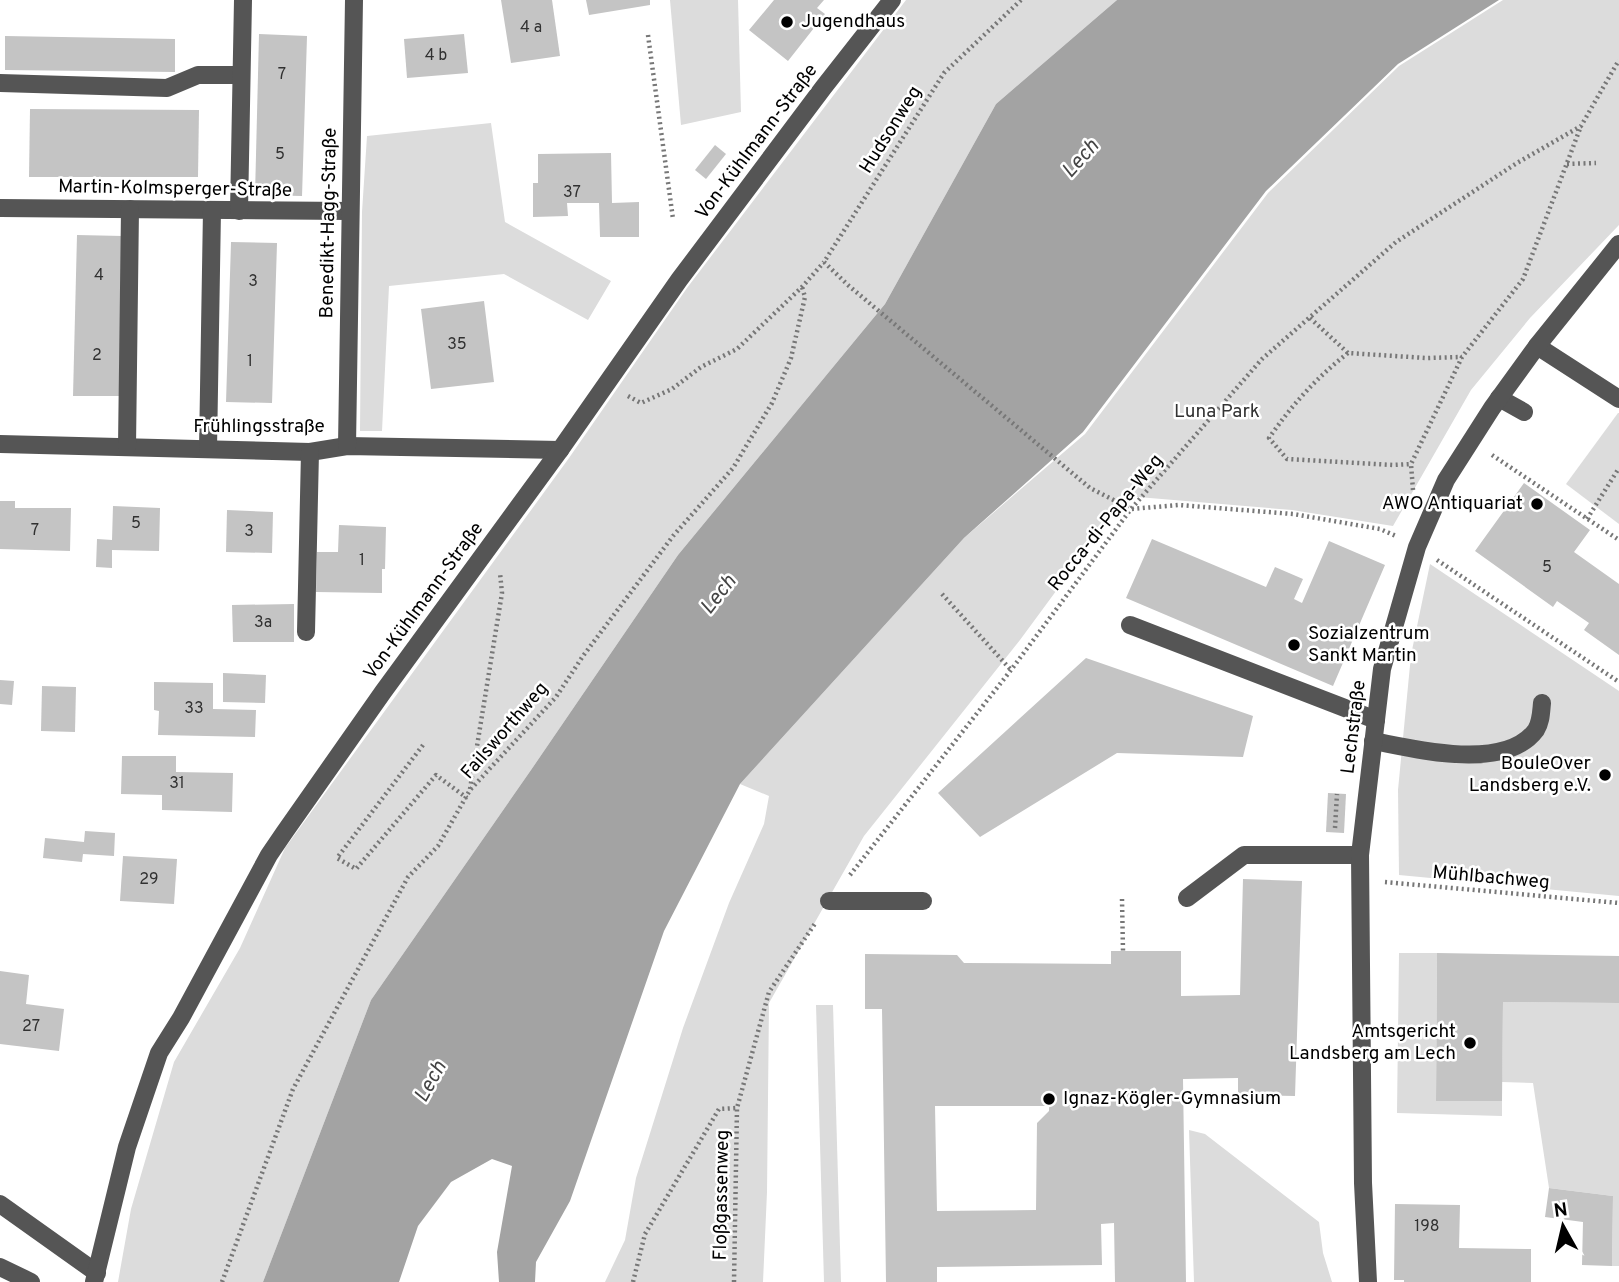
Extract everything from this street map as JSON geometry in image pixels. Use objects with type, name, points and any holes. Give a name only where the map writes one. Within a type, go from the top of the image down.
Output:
[{"type":"street","points":[[239,211],[243,0]]},
{"type":"street","name":"Benedikt-Hagg-Straße","points":[[348,446],[354,0]]},
{"type":"street","name":"Von-Kühlmann-Straße","points":[[95,1278],[127,1147],[159,1053],[181,1018],[269,855],[679,281],[892,0]]},
{"type":"street","points":[[0,83],[167,88],[198,75],[241,75]]},
{"type":"street","name":"Martin-Kolmsperger-Straße","points":[[0,208],[350,211]]},
{"type":"street","points":[[127,447],[131,209]]},
{"type":"street","points":[[208,449],[212,210]]},
{"type":"street","name":"Lechstraße","points":[[1368,1282],[1363,1184],[1360,855],[1382,669],[1418,547],[1446,480],[1537,345],[1619,244]]},
{"type":"street","points":[[1537,345],[1619,399]]},
{"type":"street","points":[[1499,398],[1524,412]]},
{"type":"street","name":"Frühlingsstraße","points":[[0,444],[310,452],[348,446],[560,450]]},
{"type":"street","points":[[306,632],[310,452]]},
{"type":"street","points":[[1130,625],[1376,720]]},
{"type":"street","points":[[1373,741],[1459,755],[1496,752],[1524,741],[1536,730],[1542,704]]},
{"type":"street","points":[[1187,898],[1244,855],[1360,855]]},
{"type":"street","points":[[830,901],[923,901]]},
{"type":"street","points":[[0,1204],[95,1278]]},
{"type":"street","points":[[0,1268],[31,1282]]},
{"type":"path","name":"Hudsonweg","points":[[824,262],[944,73],[1021,0]]},
{"type":"path","points":[[649,35],[673,219]]},
{"type":"path","points":[[1413,491],[1411,464],[1462,357],[1523,279],[1581,126],[1619,60]]},
{"type":"path","name":"Rocca-di-Papa-Weg","points":[[737,1108],[769,992],[830,901],[1011,670],[1131,509],[1262,359],[1396,242],[1517,163],[1581,126]]},
{"type":"path","points":[[1567,164],[1596,163]]},
{"type":"path","points":[[606,385],[641,403],[672,389],[701,367],[737,349],[802,287],[824,262],[849,286],[1090,488],[1131,509],[1179,505],[1293,514],[1380,528],[1418,547],[1619,682]]},
{"type":"path","name":"Failsworthweg","points":[[222,1282],[293,1089],[408,877],[438,846],[470,790],[555,697],[674,536],[733,468],[772,403],[791,358],[805,297],[802,287]]},
{"type":"path","points":[[1310,318],[1348,353],[1426,358],[1462,357]]},
{"type":"path","points":[[1348,353],[1314,383],[1289,410],[1269,438],[1287,459],[1411,464]]},
{"type":"path","points":[[1471,441],[1619,540]]},
{"type":"path","points":[[1587,519],[1619,468]]},
{"type":"path","points":[[470,790],[502,593]]},
{"type":"path","points":[[943,594],[1011,670]]},
{"type":"path","points":[[423,746],[337,858],[356,869],[436,775],[467,798]]},
{"type":"path","points":[[1335,833],[1337,794]]},
{"type":"path","name":"Mühlbachweg","points":[[1360,880],[1619,903]]},
{"type":"path","points":[[1122,899],[1123,951]]},
{"type":"path","points":[[634,1282],[645,1234],[699,1142],[719,1109],[737,1108]]},
{"type":"path","name":"Floßgassenweg","points":[[734,1282],[737,1108]]},
{"type":"green space","points":[[670,0],[738,0],[741,112],[681,125]]},
{"type":"green space","points":[[906,0],[1117,0],[996,104],[885,304],[678,555],[371,1000],[263,1282],[118,1282],[131,1209],[174,1062],[240,948],[285,848],[569,458],[687,288]]},
{"type":"green space","name":"Luna Park","points":[[1503,0],[1619,0],[1619,225],[1530,318],[1471,390],[1393,526],[1292,510],[1126,496],[1020,640],[864,836],[769,1003],[763,1282],[605,1282],[625,1240],[636,1178],[683,1028],[729,903],[764,824],[769,796],[740,784],[964,538],[1085,434],[1268,193],[1399,66]]},
{"type":"green space","points":[[491,123],[505,222],[611,281],[588,320],[504,274],[389,286],[382,431],[360,431],[362,212],[367,136]]},
{"type":"green space","points":[[1619,413],[1619,524],[1566,484]]},
{"type":"green space","points":[[1430,564],[1619,691],[1619,896],[1399,875],[1398,790],[1411,655]]},
{"type":"green space","points":[[1399,953],[1437,953],[1436,1100],[1502,1101],[1502,1116],[1397,1113]]},
{"type":"green space","points":[[1503,1002],[1619,1003],[1619,1266],[1612,1266],[1613,1196],[1549,1188],[1533,1083],[1502,1082]]},
{"type":"green space","points":[[816,1005],[833,1005],[841,1282],[824,1282]]},
{"type":"green space","points":[[1189,1130],[1205,1134],[1319,1222],[1323,1253],[1332,1282],[1194,1282]]},
{"type":"water","name":"Lech","points":[[1117,0],[1499,0],[1398,64],[1266,191],[1083,432],[964,538],[740,784],[664,931],[570,1201],[536,1262],[535,1282],[499,1282],[497,1252],[512,1166],[492,1159],[451,1182],[418,1226],[399,1282],[263,1282],[371,1000],[678,555],[885,304],[996,104]]},
{"type":"building","points":[[501,0],[552,0],[560,56],[511,63]]},
{"type":"building","points":[[586,0],[650,0],[650,5],[589,15]]},
{"type":"building","name":"Jugendhaus","points":[[774,0],[824,0],[817,8],[825,14],[788,61],[749,30]]},
{"type":"building","points":[[259,34],[307,36],[302,196],[255,195]]},
{"type":"building","points":[[464,34],[468,73],[407,78],[404,39]]},
{"type":"building","points":[[5,36],[175,39],[175,72],[5,70]]},
{"type":"building","points":[[30,109],[199,110],[198,177],[29,177]]},
{"type":"building","points":[[715,145],[726,154],[706,179],[695,170]]},
{"type":"building","points":[[611,153],[612,203],[639,202],[639,237],[600,237],[599,203],[567,203],[568,216],[533,217],[533,183],[538,183],[538,154]]},
{"type":"building","points":[[77,235],[123,236],[119,396],[73,396]]},
{"type":"building","points":[[231,242],[277,243],[272,403],[226,402]]},
{"type":"building","points":[[484,301],[494,382],[431,389],[421,309]]},
{"type":"building","points":[[1524,483],[1590,530],[1574,552],[1619,584],[1619,655],[1584,630],[1589,623],[1557,601],[1553,607],[1475,551]]},
{"type":"building","points":[[0,501],[15,501],[15,508],[71,508],[70,551],[0,549]]},
{"type":"building","points":[[113,506],[160,508],[159,551],[112,550],[112,568],[96,567],[97,539],[112,540]]},
{"type":"building","points":[[227,510],[273,512],[272,553],[226,552]]},
{"type":"building","points":[[339,525],[386,527],[382,593],[316,592],[317,552],[338,552]]},
{"type":"building","name":"Sozialzentrum Sankt Martin","points":[[1152,539],[1266,587],[1275,567],[1303,579],[1294,599],[1302,603],[1329,541],[1385,565],[1333,686],[1126,598]]},
{"type":"building","points":[[294,604],[294,642],[233,642],[232,605]]},
{"type":"building","points":[[1086,658],[1253,716],[1243,757],[1117,753],[980,837],[938,793]]},
{"type":"building","points":[[223,673],[266,675],[265,703],[223,702]]},
{"type":"building","points":[[0,680],[14,681],[12,705],[0,704]]},
{"type":"building","points":[[154,682],[213,683],[213,709],[256,710],[255,737],[158,735],[159,711],[154,710]]},
{"type":"building","points":[[42,686],[76,687],[75,732],[41,731]]},
{"type":"building","points":[[122,756],[176,756],[176,772],[233,773],[232,812],[162,810],[162,795],[121,794]]},
{"type":"building","points":[[1328,793],[1346,794],[1344,833],[1326,832]]},
{"type":"building","points":[[85,831],[115,833],[114,856],[83,854],[82,862],[43,858],[45,838],[84,842]]},
{"type":"building","points":[[123,856],[177,859],[174,904],[120,901]]},
{"type":"building","points":[[1243,879],[1302,881],[1295,1096],[1238,1095],[1238,1078],[1183,1079],[1186,1282],[1115,1282],[1114,1223],[1101,1224],[1102,1265],[937,1267],[937,1282],[886,1282],[882,1009],[865,1009],[865,954],[957,955],[964,963],[1111,964],[1111,951],[1181,951],[1181,996],[1240,995]],"holes":[[[935,1106],[1049,1106],[1049,1111],[1037,1123],[1036,1210],[937,1211]]]},
{"type":"building","name":"Amtsgericht Landsberg am Lech","points":[[1437,953],[1619,956],[1619,1003],[1503,1002],[1502,1101],[1436,1101]]},
{"type":"building","points":[[0,971],[29,975],[26,1004],[64,1009],[59,1051],[0,1044]]},
{"type":"building","points":[[1549,1188],[1613,1196],[1612,1266],[1582,1265],[1583,1222],[1545,1217]]},
{"type":"building","points":[[1395,1204],[1460,1205],[1459,1248],[1531,1249],[1531,1282],[1394,1280]]},
{"type":"place","name":"Jugendhaus","points":[[787,22]]},
{"type":"place","name":"AWO Antiquariat","points":[[1537,504]]},
{"type":"place","name":"Sozialzentrum Sankt Martin","points":[[1294,645]]},
{"type":"place","name":"BouleOver Landsberg e.V.","points":[[1605,775]]},
{"type":"place","name":"Amtsgericht Landsberg am Lech","points":[[1470,1043]]},
{"type":"place","name":"Ignaz-Kögler-Gymnasium","points":[[1049,1099]]}]
